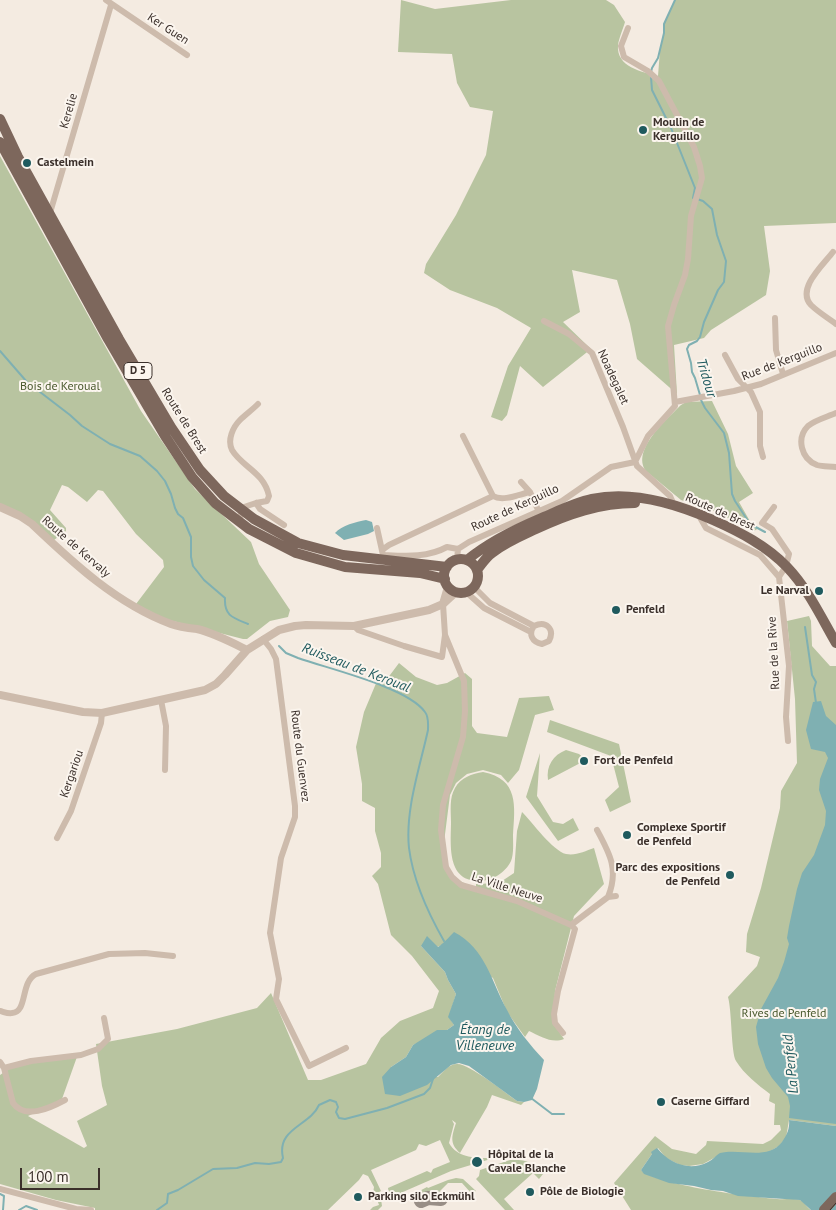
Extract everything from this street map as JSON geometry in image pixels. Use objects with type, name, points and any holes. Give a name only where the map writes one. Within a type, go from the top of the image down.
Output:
[{"type":"main road","name":"Route de Brest","points":[[0,119],[108,339],[165,436],[192,477],[215,502],[240,523],[271,542],[296,554],[345,567],[420,573],[458,587]]},
{"type":"main road","name":"Route de Brest","points":[[0,142],[171,427],[200,470],[224,496],[241,510],[274,531],[298,543],[343,555],[447,567]]},
{"type":"main road","name":"Route de Brest","points":[[461,556],[523,526],[592,499],[627,497],[648,499],[697,513],[760,545],[786,566],[805,590],[836,643]]},
{"type":"main road","name":"Route de Brest","points":[[477,570],[490,554],[510,541],[576,512],[611,505],[669,504]]},
{"type":"main road","points":[[461,556],[471,562],[477,570],[477,582],[458,587],[447,567],[461,556]]},
{"type":"main road","points":[[824,1210],[836,1197]]},
{"type":"street","name":"Ker Guen","points":[[109,2],[187,54]]},
{"type":"street","name":"Kerelie","points":[[46,216],[109,2]]},
{"type":"street","points":[[628,28],[621,46],[624,57],[648,71],[658,81],[694,147],[702,178],[691,216],[689,253],[685,275],[668,326],[675,402],[673,410],[648,436],[635,462],[670,496],[669,504]]},
{"type":"street","points":[[832,252],[807,286],[806,293],[811,305],[836,324]]},
{"type":"street","points":[[775,318],[776,350],[783,374]]},
{"type":"street","name":"Noadegalet","points":[[544,321],[569,334],[592,353],[624,427],[635,462]]},
{"type":"street","name":"Rue de Kerguillo","points":[[675,402],[761,384],[836,353]]},
{"type":"street","points":[[725,355],[738,379],[751,392],[760,412],[760,446],[763,457]]},
{"type":"street","points":[[240,523],[241,510],[244,507],[256,502],[266,501],[269,496],[261,478],[232,449],[230,442],[232,433],[239,421],[258,404]]},
{"type":"street","points":[[836,413],[812,423],[803,432],[801,440],[802,448],[810,461],[817,465],[836,467]]},
{"type":"street","points":[[463,436],[493,496],[503,498],[530,492]]},
{"type":"street","name":"Route de Kerguillo","points":[[461,556],[469,542],[539,512],[568,497],[611,467],[635,462]]},
{"type":"street","points":[[521,482],[530,492],[539,512]]},
{"type":"street","points":[[382,550],[493,496]]},
{"type":"street","points":[[256,502],[260,509],[284,525]]},
{"type":"street","points":[[697,513],[706,528],[760,555],[779,577],[786,566],[789,554],[772,529],[762,523],[774,506]]},
{"type":"street","name":"Route de Kervaly","points":[[0,507],[32,524],[98,583],[138,609],[171,624],[199,630],[222,638],[247,650]]},
{"type":"street","points":[[377,528],[383,555],[405,556],[437,552],[447,547],[461,556]]},
{"type":"street","name":"Rue de la Rive","points":[[779,577],[788,666],[786,717],[788,741]]},
{"type":"street","points":[[0,695],[83,712],[102,714],[205,690],[216,684],[247,650],[279,630],[295,626],[354,626],[429,610],[443,604],[458,587],[484,608],[533,629]]},
{"type":"street","points":[[354,626],[358,630],[442,657],[445,635],[443,604]]},
{"type":"street","name":"La Ville Neuve","points":[[445,635],[464,681],[465,711],[463,737],[442,805],[441,830],[446,867],[452,878],[461,885],[517,901],[571,925]]},
{"type":"street","name":"Route du Guenvez","points":[[263,639],[276,659],[295,806],[295,817],[281,858],[270,933],[279,979],[276,999],[308,1066],[346,1048]]},
{"type":"street","points":[[161,700],[166,726],[165,770]]},
{"type":"street","name":"Kergariou","points":[[57,838],[71,811],[101,723],[102,714]]},
{"type":"street","points":[[598,830],[612,856],[614,876],[608,897]]},
{"type":"street","points":[[564,1033],[555,1023],[554,1014],[558,991],[575,929],[571,925],[608,897],[616,896]]},
{"type":"street","points":[[0,1012],[13,1014],[19,1010],[27,982],[36,974],[109,954],[144,953],[173,956]]},
{"type":"street","points":[[65,1100],[46,1110],[16,1108],[12,1103],[2,1065],[81,1055],[98,1049],[108,1039],[104,1018]]},
{"type":"street","points":[[0,1189],[76,1209],[91,1210]]},
{"type":"green space","points":[[401,0],[435,9],[511,0],[606,0],[614,5],[625,22],[618,45],[621,59],[631,67],[658,76],[664,24],[675,0],[836,0],[836,223],[764,226],[770,271],[766,295],[711,330],[704,338],[674,345],[677,394],[637,359],[630,324],[617,280],[572,270],[580,312],[563,322],[591,349],[543,387],[520,366],[507,415],[502,421],[491,417],[508,366],[531,328],[497,308],[450,290],[424,273],[426,264],[456,215],[486,155],[493,111],[470,107],[457,83],[452,54],[398,52]]},
{"type":"green space","name":"Bois de Keroual","points":[[0,156],[141,411],[195,489],[251,542],[259,564],[290,610],[288,617],[270,621],[247,639],[243,639],[165,619],[136,604],[164,567],[163,560],[136,534],[103,491],[98,490],[87,502],[68,487],[62,485],[50,510],[66,528],[66,531],[54,540],[0,504]]},
{"type":"green space","points":[[712,401],[728,434],[736,466],[753,493],[739,502],[751,523],[759,528],[754,531],[714,511],[681,500],[646,471],[643,463],[643,454],[653,435],[681,405],[686,402]]},
{"type":"green space","name":"Rives de Penfeld","points":[[809,616],[812,646],[830,666],[836,666],[836,1126],[789,1120],[786,1138],[779,1146],[767,1153],[723,1153],[703,1164],[689,1166],[680,1165],[666,1158],[658,1148],[641,1170],[665,1181],[705,1189],[765,1198],[798,1199],[811,1210],[631,1210],[614,1183],[655,1136],[672,1149],[696,1154],[706,1145],[707,1141],[763,1144],[771,1140],[781,1130],[780,1125],[774,1125],[775,1104],[769,1101],[770,1094],[747,1075],[734,1057],[728,997],[757,966],[760,957],[746,952],[747,934],[761,888],[780,808],[781,791],[797,763],[795,699],[787,621]]},
{"type":"green space","points":[[399,663],[416,677],[437,685],[447,683],[465,673],[472,679],[472,726],[477,733],[507,737],[519,698],[549,696],[554,710],[535,715],[519,770],[508,783],[501,775],[483,770],[467,774],[456,783],[450,795],[443,850],[452,877],[476,889],[476,884],[499,883],[514,873],[517,831],[522,812],[549,842],[561,852],[573,854],[594,848],[604,884],[574,916],[555,991],[554,1024],[564,1039],[555,1041],[529,1031],[525,1037],[507,1012],[493,978],[442,945],[437,947],[421,946],[445,972],[456,994],[449,1017],[454,1025],[413,1045],[406,1057],[391,1067],[438,1077],[452,1065],[462,1065],[487,1079],[517,1101],[524,1102],[521,1105],[492,1095],[460,1153],[453,1143],[456,1123],[452,1120],[454,1124],[449,1143],[457,1152],[468,1156],[494,1158],[451,1171],[396,1195],[389,1194],[388,1188],[427,1171],[431,1173],[433,1169],[450,1162],[440,1140],[426,1146],[419,1144],[416,1150],[371,1170],[381,1191],[377,1193],[381,1199],[382,1206],[378,1210],[370,1210],[379,1205],[373,1193],[374,1187],[368,1176],[363,1174],[328,1210],[95,1210],[95,1208],[56,1200],[0,1184],[0,1075],[21,1061],[78,1054],[62,1099],[28,1116],[84,1148],[87,1146],[77,1121],[107,1105],[102,1086],[96,1044],[177,1029],[257,1008],[271,993],[308,1080],[321,1080],[366,1064],[381,1038],[400,1021],[433,1008],[439,991],[412,956],[391,935],[378,884],[372,876],[381,867],[381,853],[375,831],[375,808],[362,801],[362,784],[356,747],[364,712],[377,681],[390,675]]},
{"type":"green space","points":[[550,720],[619,744],[631,802],[610,812],[605,800],[619,787],[611,756],[547,732]]},
{"type":"green space","points":[[566,750],[579,754],[586,760],[548,780],[548,770],[551,762],[557,755]]},
{"type":"green space","points":[[540,753],[537,796],[553,822],[563,824],[573,818],[579,830],[558,841],[526,797]]},
{"type":"green space","points":[[483,772],[503,781],[509,787],[512,795],[514,804],[513,852],[511,861],[506,869],[498,875],[480,881],[469,880],[456,869],[451,851],[451,805],[453,792],[457,784],[471,775]]},
{"type":"green space","points":[[510,1160],[529,1162],[543,1174],[539,1179],[533,1173],[504,1199],[514,1210],[505,1210],[476,1179],[479,1176],[480,1170]]},
{"type":"green space","points":[[456,1178],[463,1179],[476,1191],[471,1193],[462,1183],[448,1183],[438,1193],[424,1193],[413,1197],[412,1195],[427,1187]]},
{"type":"water","points":[[366,520],[372,522],[374,531],[368,534],[344,540],[335,533],[345,526]]},
{"type":"water","name":"Rives de Penfeld","points":[[821,701],[826,716],[836,725],[836,1124],[789,1118],[790,1106],[788,1097],[766,1068],[758,1044],[756,1027],[761,1009],[778,978],[784,962],[789,944],[787,938],[789,926],[802,873],[814,855],[825,825],[826,811],[819,790],[820,779],[828,758],[825,752],[811,749],[806,730],[813,702]]},
{"type":"water","name":"Étang de Villeneuve","points":[[454,932],[474,947],[486,966],[515,1023],[544,1060],[537,1089],[532,1100],[517,1101],[469,1066],[459,1063],[451,1065],[427,1085],[400,1096],[385,1094],[382,1077],[391,1067],[406,1057],[413,1045],[437,1030],[447,1030],[454,1025],[448,1017],[456,994],[445,972],[421,946],[427,936],[438,947]]},
{"type":"water","points":[[789,1120],[836,1126],[836,1210],[811,1210],[800,1200],[738,1196],[723,1191],[669,1183],[644,1174],[641,1170],[652,1154],[651,1152],[657,1148],[673,1162],[687,1166],[701,1165],[720,1153],[761,1153],[769,1151],[776,1148],[784,1139],[789,1129]]},
{"type":"waterway","name":"Tridour","points":[[651,72],[658,58],[664,33],[664,24],[675,0]]},
{"type":"waterway","name":"Tridour","points":[[651,77],[652,90],[671,128],[695,188],[693,198]]},
{"type":"waterway","name":"Tridour","points":[[697,199],[703,201],[712,209],[717,235],[726,261],[724,282],[718,290],[704,322],[700,337],[689,345],[687,349],[700,395]]},
{"type":"waterway","name":"Ruisseau de Keroual","points":[[0,351],[27,382],[82,426],[110,444],[140,456],[157,471],[165,481],[175,508],[183,518],[191,537],[193,566],[204,580],[225,598],[226,609],[230,616],[248,624]]},
{"type":"waterway","name":"Tridour","points":[[701,400],[724,433],[729,453],[732,494],[735,501],[750,524],[765,532]]},
{"type":"waterway","name":"Tridour","points":[[805,627],[812,675],[816,682],[814,689],[816,703]]},
{"type":"waterway","name":"Ruisseau de Keroual","points":[[279,646],[286,653],[298,658],[385,687],[416,703],[425,712],[428,730],[411,804],[408,834],[409,848],[422,896],[444,941]]},
{"type":"waterway","points":[[157,1210],[167,1203],[168,1194],[213,1169],[237,1168],[255,1163],[269,1164],[281,1162],[284,1140],[295,1128],[309,1118],[319,1105],[330,1100],[336,1102],[338,1107],[336,1112],[339,1118],[345,1119],[387,1108],[424,1094],[430,1088],[433,1079]]},
{"type":"waterway","points":[[531,1098],[552,1114],[564,1114]]},
{"type":"waterway","points":[[0,1194],[4,1196],[3,1210]]},
{"type":"waterway","points":[[19,1210],[26,1206],[37,1210]]},
{"type":"taxiway","points":[[421,1201],[428,1198],[441,1199]]},
{"type":"tram line","points":[[830,1210],[836,1203]]},
{"type":"place","name":"Moulin de Kerguillo","points":[[643,130]]},
{"type":"place","name":"Castelmein","points":[[27,163]]},
{"type":"place","name":"Le Narval","points":[[819,591]]},
{"type":"place","name":"Penfeld","points":[[616,610]]},
{"type":"place","name":"Fort de Penfeld","points":[[584,761]]},
{"type":"place","name":"Complexe Sportif de Penfeld","points":[[627,835]]},
{"type":"place","name":"Parc des expositions de Penfeld","points":[[730,875]]},
{"type":"place","name":"Caserne Giffard","points":[[661,1102]]},
{"type":"place","name":"Hôpital de la Cavale Blanche","points":[[477,1162]]},
{"type":"place","name":"Pôle de Biologie","points":[[530,1192]]},
{"type":"place","name":"Parking silo Eckmühl","points":[[358,1197]]},
{"type":"water label","name":"La Penfeld","points":[[791,1064]]}]
